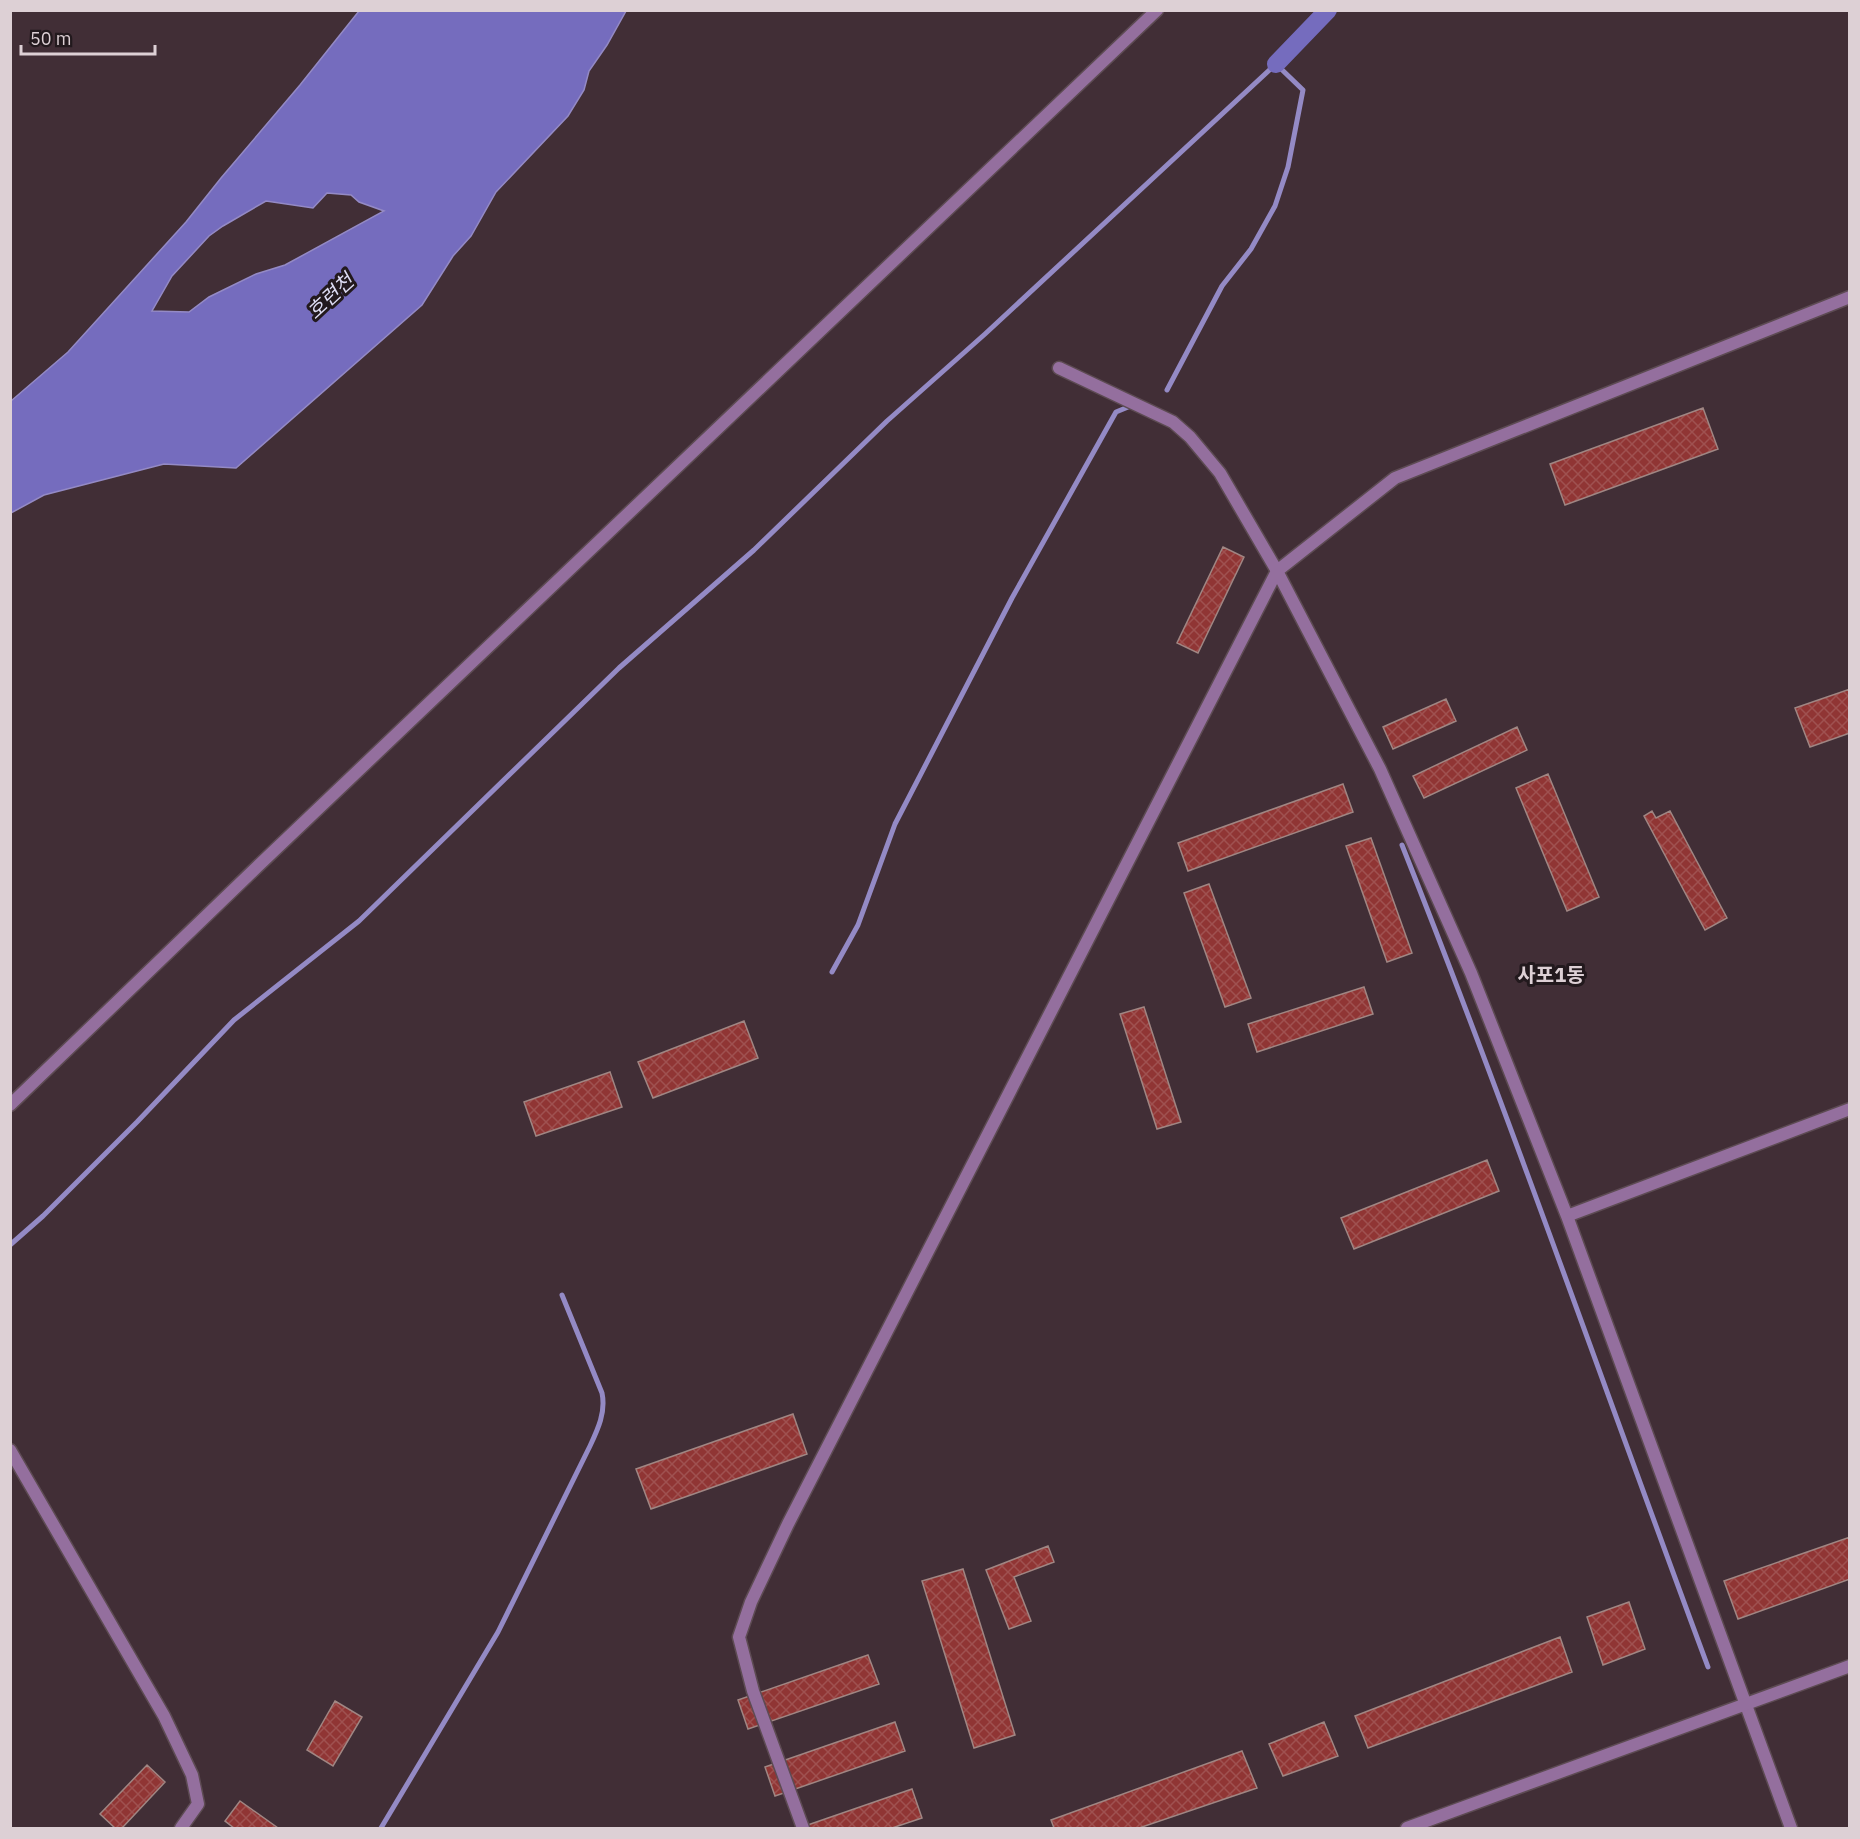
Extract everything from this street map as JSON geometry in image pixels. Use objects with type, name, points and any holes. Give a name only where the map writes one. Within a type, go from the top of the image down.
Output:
[{"type":"street","points":[[10,1106],[258,866],[1157,10]]},
{"type":"street","points":[[803,1828],[753,1691],[739,1637],[751,1602],[809,1482],[1277,571],[1395,478],[1850,297]]},
{"type":"street","points":[[1059,368],[1173,422],[1190,437],[1220,473],[1277,571],[1380,769],[1471,973],[1567,1216],[1791,1828]]},
{"type":"street","points":[[1567,1216],[1850,1109]]},
{"type":"street","points":[[10,1450],[164,1716],[192,1775],[198,1804],[181,1828]]},
{"type":"street","points":[[1407,1828],[1850,1666]]},
{"type":"water","name":"호련천","points":[[359,11],[626,11],[589,71],[584,90],[568,116],[496,192],[471,236],[453,256],[422,305],[236,468],[164,464],[44,495],[11,513],[11,401],[68,352],[186,222]],"holes":[[[327,193],[351,195],[359,202],[384,211],[285,265],[256,274],[209,297],[189,312],[152,311],[172,276],[209,236],[223,226],[266,201],[313,208]]]},
{"type":"building","points":[[1703,408],[1718,449],[1565,505],[1550,464]]},
{"type":"building","points":[[1223,547],[1244,557],[1198,653],[1177,643]]},
{"type":"building","points":[[1850,689],[1850,733],[1810,747],[1795,708]]},
{"type":"building","points":[[1446,699],[1456,721],[1393,749],[1383,727]]},
{"type":"building","points":[[1517,727],[1527,750],[1424,798],[1413,776]]},
{"type":"building","points":[[1548,774],[1599,897],[1567,911],[1516,788]]},
{"type":"building","points":[[1343,784],[1353,812],[1188,871],[1178,843]]},
{"type":"building","points":[[1652,811],[1656,818],[1670,811],[1727,918],[1705,930],[1644,816]]},
{"type":"building","points":[[1371,838],[1412,953],[1387,962],[1346,846]]},
{"type":"building","points":[[1209,884],[1251,998],[1225,1007],[1184,893]]},
{"type":"building","points":[[1364,987],[1373,1014],[1257,1052],[1248,1024]]},
{"type":"building","points":[[1144,1007],[1181,1122],[1157,1129],[1120,1014]]},
{"type":"building","points":[[744,1021],[758,1058],[653,1098],[638,1062]]},
{"type":"building","points":[[610,1072],[622,1107],[536,1136],[524,1102]]},
{"type":"building","points":[[1487,1160],[1499,1191],[1354,1249],[1341,1218]]},
{"type":"building","points":[[793,1414],[807,1454],[651,1509],[636,1469]]},
{"type":"building","points":[[1850,1537],[1850,1579],[1738,1619],[1724,1581]]},
{"type":"building","points":[[1048,1546],[1054,1562],[1014,1577],[1031,1621],[1009,1629],[986,1570]]},
{"type":"building","points":[[963,1569],[1015,1735],[974,1748],[922,1581]]},
{"type":"building","points":[[1629,1602],[1645,1649],[1603,1665],[1587,1617]]},
{"type":"building","points":[[1560,1637],[1572,1672],[1368,1748],[1355,1716]]},
{"type":"building","points":[[868,1655],[879,1684],[748,1729],[738,1700]]},
{"type":"building","points":[[335,1701],[362,1717],[333,1766],[307,1750]]},
{"type":"building","points":[[895,1722],[905,1751],[775,1796],[765,1767]]},
{"type":"building","points":[[1324,1722],[1338,1756],[1283,1776],[1269,1744]]},
{"type":"building","points":[[1242,1751],[1257,1788],[1139,1828],[1054,1828],[1051,1820]]},
{"type":"building","points":[[147,1765],[165,1782],[122,1828],[115,1828],[100,1814]]},
{"type":"building","points":[[912,1789],[922,1818],[892,1828],[799,1828]]},
{"type":"building","points":[[240,1801],[278,1828],[234,1828],[225,1821]]},
{"type":"waterway","points":[[1276,64],[1328,10]]},
{"type":"waterway","points":[[10,1245],[43,1216],[137,1122],[234,1020],[359,921],[619,668],[754,550],[887,421],[985,334],[1276,64],[1303,90],[1288,167],[1275,206],[1251,249],[1222,286],[1167,390]]},
{"type":"waterway","points":[[832,972],[858,925],[895,824],[1012,598],[1116,412],[1133,405]]},
{"type":"waterway","points":[[1402,845],[1519,1152],[1708,1667]]},
{"type":"waterway","points":[[381,1828],[498,1632],[598,1427],[603,1407],[602,1393],[562,1295]]},
{"type":"district","name":"사포1동","points":[[1551,974]]}]
